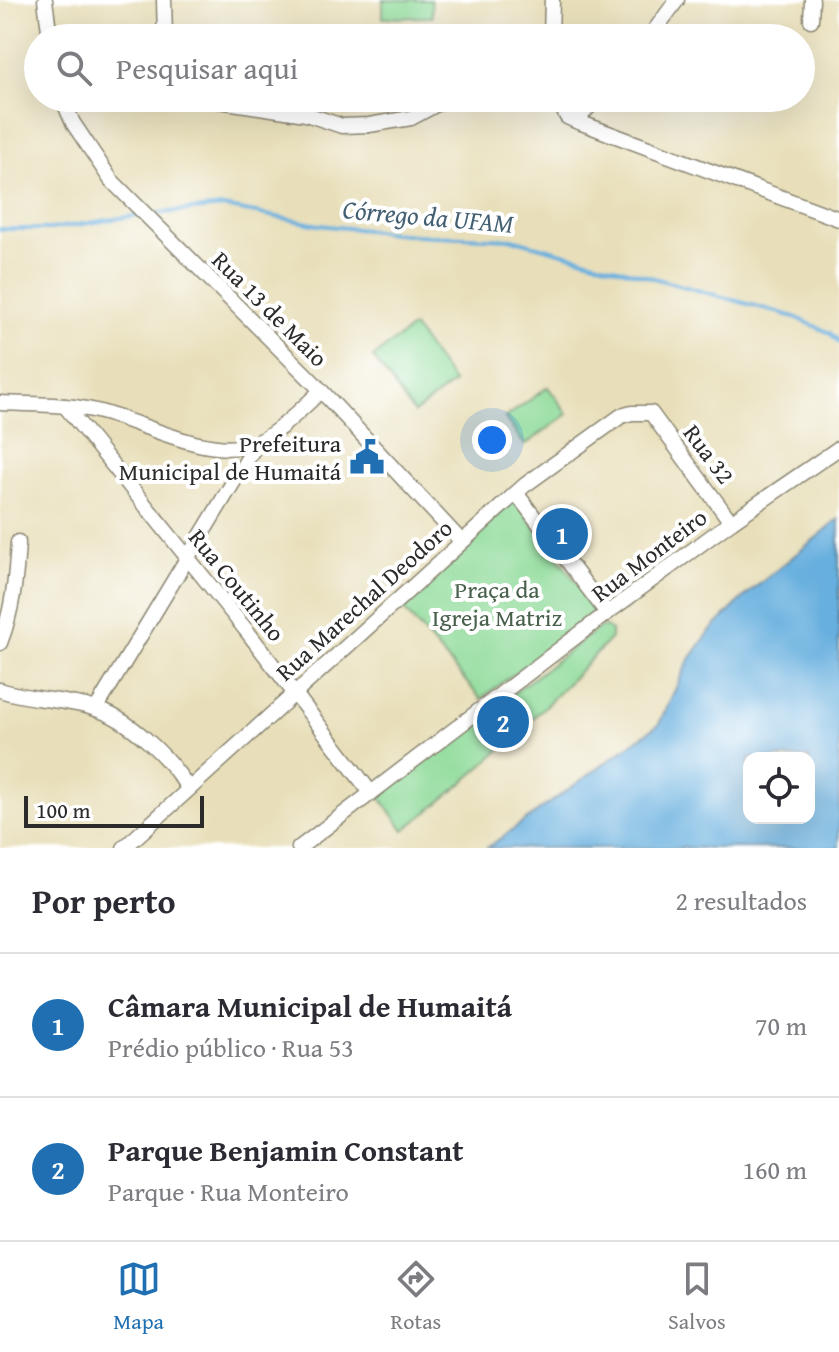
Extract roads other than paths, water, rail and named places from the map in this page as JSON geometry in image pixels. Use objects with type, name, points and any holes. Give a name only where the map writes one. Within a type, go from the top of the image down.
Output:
[{"type":"street","points":[[45,0],[48,24]]},
{"type":"street","points":[[164,0],[165,24]]},
{"type":"street","points":[[551,24],[552,0]]},
{"type":"street","points":[[659,24],[677,0]]},
{"type":"street","points":[[811,20],[812,0]]},
{"type":"street","name":"Rua 13 de Maio","points":[[68,112],[111,180],[321,391],[461,541]]},
{"type":"street","points":[[293,112],[342,126],[411,118],[422,112]]},
{"type":"street","points":[[567,112],[572,119],[839,219]]},
{"type":"street","points":[[572,119],[580,112]]},
{"type":"street","points":[[96,709],[257,443],[321,391]]},
{"type":"street","points":[[0,403],[65,406],[121,417],[191,442],[217,447],[235,449],[257,443]]},
{"type":"street","name":"Rua Coutinho","points":[[65,406],[371,793]]},
{"type":"street","name":"Rua Marechal Deodoro","points":[[124,848],[516,493],[621,416],[651,413]]},
{"type":"street","name":"Rua 32","points":[[651,413],[731,522]]},
{"type":"street","name":"Rua Monteiro","points":[[299,848],[607,613],[839,448]]},
{"type":"street","points":[[516,493],[607,613]]},
{"type":"street","points":[[0,643],[8,622],[18,542]]},
{"type":"street","points":[[0,575],[14,588]]},
{"type":"street","points":[[0,690],[96,709],[118,720],[164,756],[188,788]]},
{"type":"water","points":[[839,519],[839,848],[487,848],[659,724],[688,662],[710,631],[746,595]]},
{"type":"waterway","name":"Córrego da UFAM","points":[[149,214],[224,207],[319,225],[413,235],[512,239],[795,317],[830,333],[839,342]]},
{"type":"waterway","name":"Córrego da UFAM","points":[[0,229],[51,229],[140,215]]},
{"type":"place","name":"Prefeitura Municipal de Humaitá","points":[[367,457]]},
{"type":"place","name":"Câmara Municipal de Humaitá","points":[[562,534]]},
{"type":"place","name":"Parque Benjamin Constant","points":[[503,722]]},
{"type":"park label","name":"Praça da Igreja Matriz","points":[[497,603]]}]
